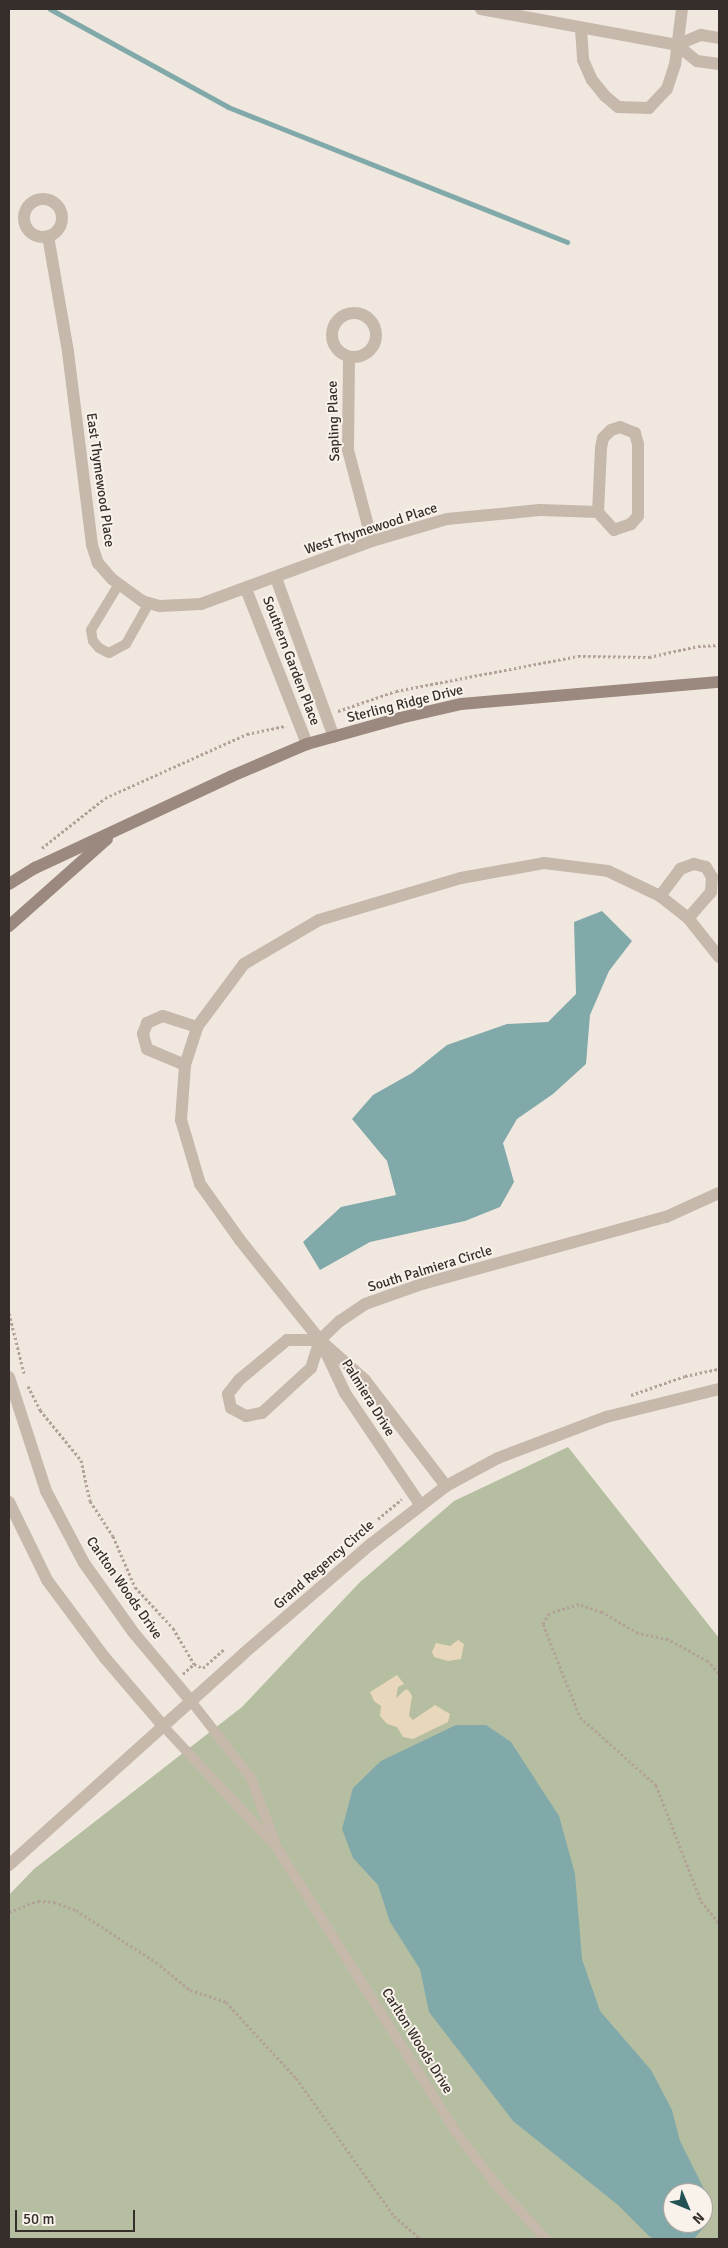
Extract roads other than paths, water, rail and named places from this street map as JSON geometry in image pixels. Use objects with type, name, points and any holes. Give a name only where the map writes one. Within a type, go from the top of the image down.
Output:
[{"type":"street","points":[[480,9],[581,29],[677,45],[696,61],[719,64]]},
{"type":"street","points":[[581,29],[583,60],[592,80],[618,107],[648,108],[667,89],[677,45],[682,9]]},
{"type":"street","points":[[677,45],[702,35],[719,38]]},
{"type":"street","name":"East Thymewood Place","points":[[48,236],[68,352],[92,546],[98,563],[119,584],[150,603],[180,607],[246,589]]},
{"type":"street","name":"Sapling Place","points":[[349,357],[348,450],[372,541]]},
{"type":"street","points":[[629,428],[635,433],[638,444],[638,516],[631,524],[614,530],[598,512],[603,438],[611,430],[629,428]]},
{"type":"street","name":"West Thymewood Place","points":[[246,589],[372,541],[446,519],[491,512],[540,510],[598,512]]},
{"type":"street","name":"Southern Garden Place","points":[[276,578],[334,737]]},
{"type":"street","name":"Southern Garden Place","points":[[246,589],[307,744]]},
{"type":"street","name":"Sterling Ridge Drive","points":[[9,884],[35,868],[307,744],[462,704],[719,682]]},
{"type":"street","name":"Sterling Ridge Drive","points":[[9,926],[117,831]]},
{"type":"street","points":[[320,1340],[240,1240],[200,1184],[181,1120],[185,1065],[197,1027],[244,964],[319,920],[461,878],[544,863],[608,871],[660,896],[688,918],[719,957]]},
{"type":"street","points":[[660,896],[680,869],[694,864],[706,867],[712,877],[711,892],[688,918]]},
{"type":"street","points":[[185,1065],[147,1049],[143,1034],[147,1023],[163,1016],[197,1027]]},
{"type":"street","name":"South Palmiera Circle","points":[[320,1340],[340,1321],[365,1304],[422,1284],[666,1217],[719,1193]]},
{"type":"street","points":[[288,1340],[320,1340],[311,1368],[262,1413],[246,1416],[231,1408],[228,1394],[239,1380],[288,1340]]},
{"type":"street","name":"Palmiera Drive","points":[[320,1340],[365,1380],[446,1486]]},
{"type":"street","name":"Palmiera Drive","points":[[320,1340],[345,1393],[420,1504]]},
{"type":"street","name":"Carlton Woods Drive","points":[[9,1377],[46,1491],[84,1563],[133,1632],[191,1701]]},
{"type":"street","name":"Grand Regency Circle","points":[[9,1865],[191,1701],[420,1504],[446,1486],[498,1458],[606,1417],[719,1390]]},
{"type":"street","name":"Carlton Woods Drive","points":[[9,1502],[47,1580],[105,1658],[163,1726]]},
{"type":"lane","points":[[119,584],[91,630],[93,642],[99,648],[109,653],[126,644],[150,603]]},
{"type":"lane","name":"Carlton Woods Drive","points":[[191,1701],[251,1778],[277,1848]]},
{"type":"lane","name":"Carlton Woods Drive","points":[[163,1726],[277,1848],[455,2131],[500,2188],[546,2239]]},
{"type":"water","points":[[602,911],[632,941],[609,971],[590,1015],[586,1064],[553,1094],[517,1119],[503,1143],[514,1182],[500,1207],[465,1221],[370,1242],[320,1270],[303,1242],[341,1207],[396,1195],[387,1161],[352,1119],[373,1095],[412,1073],[447,1045],[507,1024],[548,1022],[576,994],[574,922]]},
{"type":"water","points":[[456,1725],[486,1725],[511,1742],[559,1816],[575,1874],[582,1959],[600,2011],[651,2070],[672,2110],[680,2141],[701,2183],[663,2183],[663,2233],[699,2233],[694,2239],[654,2239],[649,2236],[618,2205],[513,2121],[429,2012],[420,1969],[390,1922],[378,1885],[353,1858],[342,1829],[353,1788],[381,1761]]},
{"type":"waterway","points":[[50,9],[228,107],[567,242]]}]
